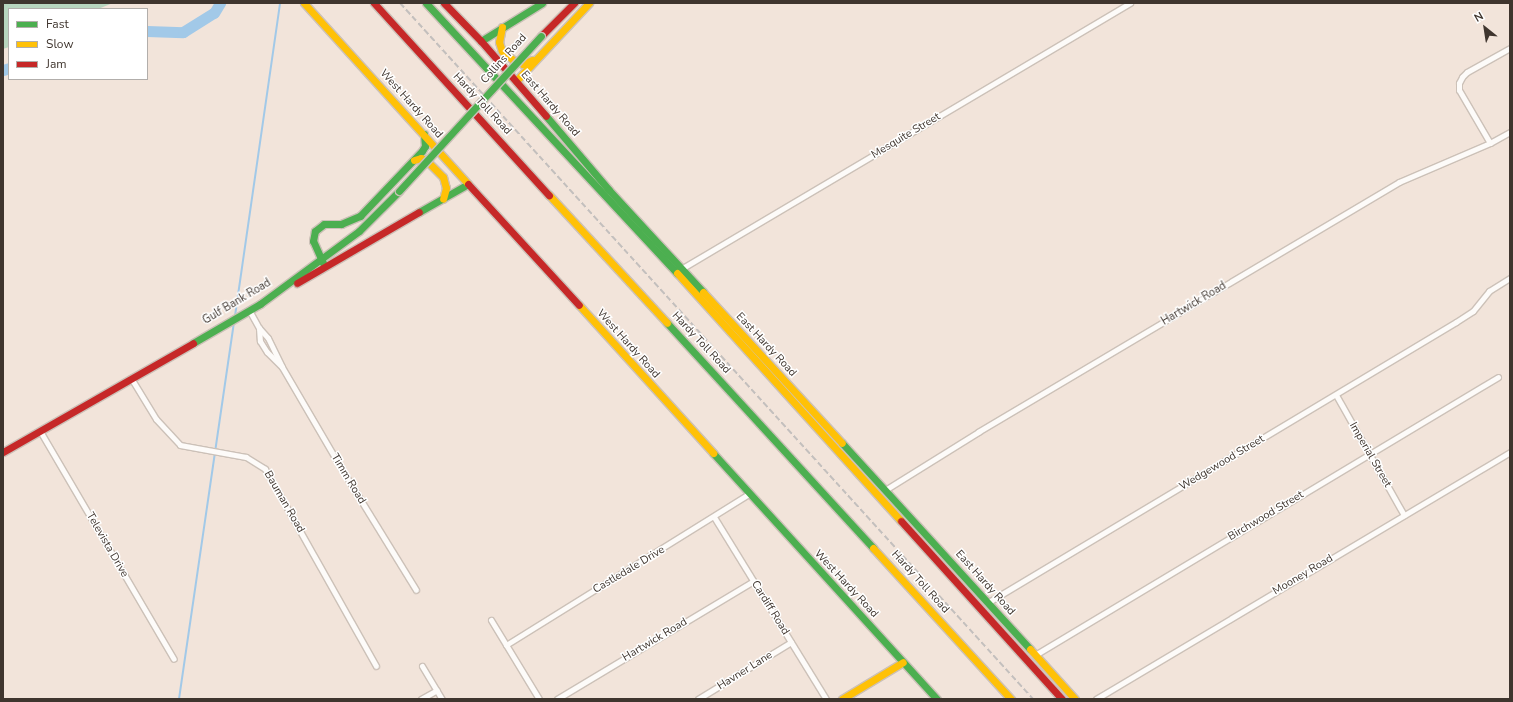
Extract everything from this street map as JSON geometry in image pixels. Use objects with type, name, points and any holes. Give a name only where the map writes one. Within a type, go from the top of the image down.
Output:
[{"type":"main road","name":"West Hardy Road","points":[[304,3],[937,699]]},
{"type":"main road","name":"Hardy Toll Road","points":[[374,3],[1011,699]]},
{"type":"main road","points":[[426,3],[691,289],[1062,699]]},
{"type":"main road","name":"East Hardy Road","points":[[444,3],[481,41],[609,190],[1075,699]]},
{"type":"main road","points":[[481,41],[542,3]]},
{"type":"main road","name":"Collins Road","points":[[453,132],[541,36],[574,3]]},
{"type":"main road","points":[[516,81],[534,59],[589,3]]},
{"type":"main road","points":[[502,27],[499,42],[502,51],[513,60],[523,64],[534,59]]},
{"type":"main road","name":"Gulf Bank Road","points":[[3,452],[260,304],[322,260],[360,231],[453,132]]},
{"type":"main road","points":[[326,266],[313,241],[315,231],[324,224],[341,224],[360,216],[414,160],[425,146],[424,134]]},
{"type":"main road","points":[[414,160],[421,158],[426,160],[443,177],[446,188],[443,199]]},
{"type":"main road","points":[[260,304],[468,184]]},
{"type":"main road","points":[[842,699],[903,662]]},
{"type":"street","name":"Mesquite Street","points":[[681,269],[1130,3]]},
{"type":"street","points":[[1490,143],[1459,90],[1459,83],[1467,72],[1510,48]]},
{"type":"street","name":"Hartwick Road","points":[[885,490],[978,432],[1399,182],[1490,143],[1510,132]]},
{"type":"street","name":"Wedgewood Street","points":[[987,603],[1456,322],[1473,311],[1489,291],[1510,278]]},
{"type":"street","name":"Timm Road","points":[[247,311],[258,328],[268,338],[282,367],[341,468],[416,590]]},
{"type":"street","name":"Timm Road","points":[[258,328],[260,341],[267,352],[282,367]]},
{"type":"street","name":"Birchwood Street","points":[[1035,655],[1498,377]]},
{"type":"street","name":"Bauman Road","points":[[130,378],[156,419],[180,445],[246,457],[265,468],[376,666]]},
{"type":"street","name":"Imperial Street","points":[[1336,395],[1404,515]]},
{"type":"street","name":"Televista Drive","points":[[40,431],[174,659]]},
{"type":"street","name":"Mooney Road","points":[[1096,699],[1510,452]]},
{"type":"street","name":"Castledale Drive","points":[[506,645],[714,517],[750,493]]},
{"type":"street","name":"Cardiff Road","points":[[714,517],[826,699]]},
{"type":"street","name":"Hartwick Road","points":[[557,699],[752,581]]},
{"type":"street","points":[[491,620],[540,699]]},
{"type":"street","name":"Havner Lane","points":[[698,699],[791,642]]},
{"type":"street","points":[[422,666],[442,699]]},
{"type":"street","points":[[421,699],[437,690]]},
{"type":"green space","points":[[3,3],[113,3],[100,8],[8,8],[8,47],[3,49]]},
{"type":"waterway","points":[[148,31],[183,32],[214,13],[220,3]]},
{"type":"waterway","points":[[235,316],[280,3]]},
{"type":"waterway","points":[[3,70],[8,68]]},
{"type":"waterway","points":[[179,699],[234,322]]},
{"type":"railway","points":[[400,3],[1033,699]]},
{"type":"traffic: fast","points":[[426,3],[677,273]]},
{"type":"traffic: fast","points":[[481,41],[542,3]]},
{"type":"traffic: fast","points":[[399,191],[541,36]]},
{"type":"traffic: fast","points":[[546,116],[609,190],[703,292]]},
{"type":"traffic: fast","points":[[323,263],[313,241],[315,231],[324,224],[341,224],[360,216],[422,151],[425,146],[424,134]]},
{"type":"traffic: fast","points":[[419,212],[468,184]]},
{"type":"traffic: fast","points":[[193,343],[260,304],[359,231],[399,191]]},
{"type":"traffic: fast","points":[[667,323],[873,548]]},
{"type":"traffic: fast","points":[[842,443],[1030,649]]},
{"type":"traffic: fast","points":[[713,453],[937,699]]},
{"type":"traffic: slow","points":[[304,3],[468,184]]},
{"type":"traffic: slow","points":[[516,81],[589,3]]},
{"type":"traffic: slow","points":[[502,27],[499,42],[502,51],[513,60],[523,64],[532,60]]},
{"type":"traffic: slow","points":[[414,160],[421,158],[426,160],[443,177],[446,188],[443,199]]},
{"type":"traffic: slow","points":[[549,195],[667,323]]},
{"type":"traffic: slow","points":[[677,273],[901,521]]},
{"type":"traffic: slow","points":[[703,292],[842,443]]},
{"type":"traffic: slow","points":[[579,305],[713,453]]},
{"type":"traffic: slow","points":[[873,548],[1011,699]]},
{"type":"traffic: slow","points":[[1030,649],[1075,699]]},
{"type":"traffic: slow","points":[[842,699],[903,662]]},
{"type":"traffic: jam","points":[[374,3],[549,195]]},
{"type":"traffic: jam","points":[[444,3],[481,41],[546,116]]},
{"type":"traffic: jam","points":[[541,36],[574,3]]},
{"type":"traffic: jam","points":[[468,184],[579,305]]},
{"type":"traffic: jam","points":[[297,283],[419,212]]},
{"type":"traffic: jam","points":[[3,452],[193,343]]},
{"type":"traffic: jam","points":[[901,521],[1062,699]]}]
